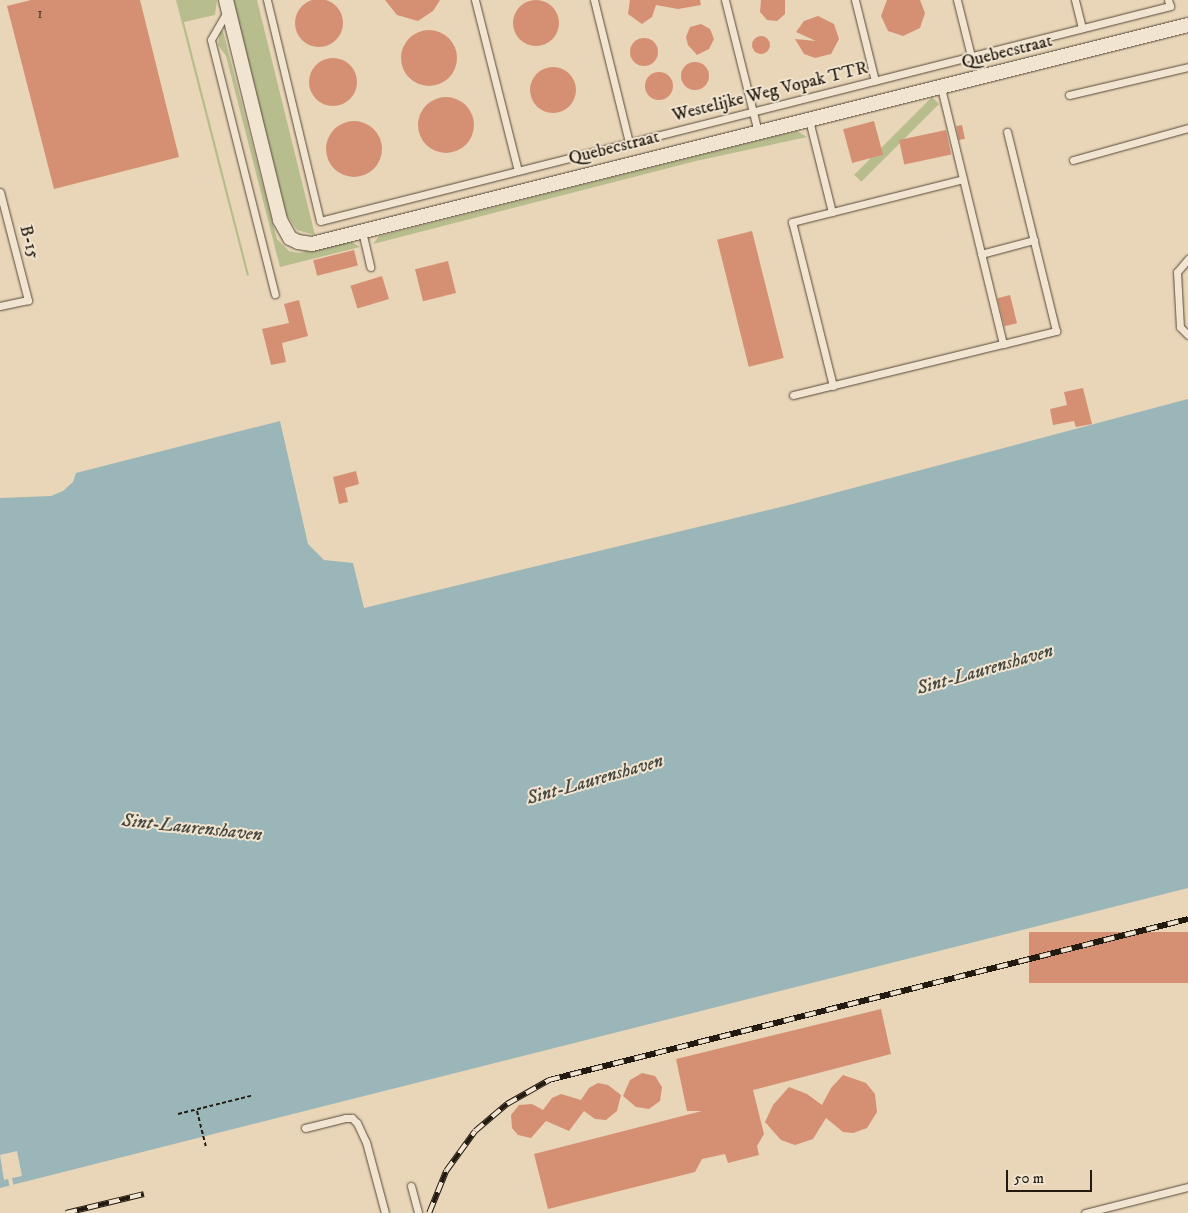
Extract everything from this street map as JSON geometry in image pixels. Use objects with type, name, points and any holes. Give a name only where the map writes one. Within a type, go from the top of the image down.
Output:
[{"type":"street","name":"Quebecstraat","points":[[227,5],[285,231],[298,242],[312,244],[1188,25]]},
{"type":"lane","name":"Westelijke Weg Vopak TTR","points":[[267,0],[320,221],[1082,28],[1169,3]]},
{"type":"lane","points":[[475,0],[518,171]]},
{"type":"lane","points":[[594,0],[629,143]]},
{"type":"lane","points":[[725,0],[758,132]]},
{"type":"lane","points":[[855,0],[875,81]]},
{"type":"lane","points":[[957,0],[971,56]]},
{"type":"lane","points":[[1075,0],[1082,28]]},
{"type":"lane","points":[[227,5],[211,40],[275,294]]},
{"type":"lane","points":[[1069,95],[1188,67]]},
{"type":"lane","points":[[941,88],[1003,344]]},
{"type":"lane","points":[[808,120],[832,212]]},
{"type":"lane","points":[[1073,160],[1188,128]]},
{"type":"lane","points":[[793,395],[1056,331],[1008,132]]},
{"type":"lane","points":[[833,386],[792,222],[963,179]]},
{"type":"lane","name":"B-15","points":[[0,192],[28,300],[0,306]]},
{"type":"lane","points":[[362,231],[370,267]]},
{"type":"lane","points":[[981,254],[1034,240]]},
{"type":"lane","points":[[1188,259],[1177,272],[1180,327],[1188,335]]},
{"type":"lane","points":[[305,1128],[345,1118],[352,1118],[357,1123],[366,1142],[385,1213]]},
{"type":"lane","points":[[411,1186],[418,1213]]},
{"type":"lane","points":[[1085,1213],[1188,1187]]},
{"type":"path","points":[[178,1114],[254,1095]]},
{"type":"path","points":[[197,1110],[206,1148]]},
{"type":"green space","points":[[176,0],[217,0],[215,15],[184,22],[249,275],[247,276]]},
{"type":"green space","points":[[233,0],[257,0],[315,235],[297,230],[286,214]]},
{"type":"green space","points":[[223,31],[277,239],[289,251],[298,253],[350,241],[360,247],[280,267],[226,56],[218,45],[220,32]]},
{"type":"green space","points":[[932,97],[939,104],[861,182],[854,175]]},
{"type":"green space","points":[[797,131],[807,137],[696,161],[373,244],[379,236]]},
{"type":"water","name":"Sint-Laurenshaven","points":[[1188,399],[1188,888],[0,1188],[0,498],[51,496],[63,491],[73,482],[76,473],[280,421],[308,544],[324,560],[353,563],[364,608],[789,505]]},
{"type":"pier","points":[[17,1151],[22,1176],[12,1178],[14,1187],[10,1188],[8,1179],[4,1180],[0,1155]]},
{"type":"building","points":[[319,-1],[328,1],[336,6],[341,14],[343,23],[341,32],[336,40],[328,45],[319,47],[310,45],[302,40],[297,32],[295,23],[297,14],[302,6],[310,1]]},
{"type":"building","points":[[31,0],[140,0],[179,157],[54,189],[7,6]]},
{"type":"building","points":[[385,0],[440,0],[433,11],[418,21],[397,15]]},
{"type":"building","points":[[541,0],[545,1],[555,10],[558,14],[558,32],[549,42],[541,46],[531,46],[523,42],[514,32],[513,18],[517,10],[527,1]]},
{"type":"building","points":[[630,0],[700,0],[701,5],[678,9],[656,5],[652,17],[642,24],[628,14]]},
{"type":"building","points":[[761,0],[785,0],[785,14],[777,21],[767,20],[760,12]]},
{"type":"building","points":[[887,0],[920,0],[925,13],[920,28],[903,36],[888,31],[881,16]]},
{"type":"building","points":[[818,16],[834,24],[839,39],[831,54],[815,58],[804,54],[795,39],[816,41],[796,32],[804,21]]},
{"type":"building","points":[[701,24],[710,29],[714,39],[709,49],[697,55],[688,45],[686,37],[690,27]]},
{"type":"building","points":[[423,30],[435,30],[449,38],[457,52],[455,69],[449,78],[435,86],[423,86],[413,81],[406,74],[401,64],[401,52],[406,42],[413,35]]},
{"type":"building","points":[[761,36],[767,39],[770,45],[767,51],[761,54],[755,51],[752,45],[755,39]]},
{"type":"building","points":[[644,38],[654,42],[658,52],[654,62],[644,66],[634,62],[630,52],[634,42]]},
{"type":"building","points":[[328,58],[338,58],[350,65],[357,77],[357,87],[350,99],[338,106],[328,106],[320,102],[313,95],[309,87],[309,77],[313,69],[320,62]]},
{"type":"building","points":[[695,62],[705,66],[709,76],[705,86],[695,90],[685,86],[681,76],[685,66]]},
{"type":"building","points":[[558,67],[562,68],[572,77],[575,81],[575,99],[566,109],[558,113],[548,113],[540,109],[531,99],[530,85],[534,77],[544,68]]},
{"type":"building","points":[[659,72],[669,76],[673,86],[669,96],[659,100],[649,96],[645,86],[649,76]]},
{"type":"building","points":[[441,97],[451,97],[466,105],[472,114],[474,125],[472,136],[466,145],[451,153],[441,153],[430,148],[423,141],[418,130],[418,120],[423,109],[430,102]]},
{"type":"building","points":[[349,121],[359,121],[374,129],[380,138],[382,149],[380,160],[374,169],[359,177],[349,177],[338,172],[331,165],[326,154],[326,144],[331,133],[338,126]]},
{"type":"building","points":[[874,121],[883,155],[852,163],[843,129]]},
{"type":"building","points":[[962,125],[965,139],[959,140],[956,126]]},
{"type":"building","points":[[946,130],[951,154],[904,164],[899,140]]},
{"type":"building","points":[[752,231],[784,358],[749,367],[717,240]]},
{"type":"building","points":[[354,250],[358,266],[317,276],[313,260]]},
{"type":"building","points":[[448,261],[456,293],[423,301],[415,269]]},
{"type":"building","points":[[382,276],[389,299],[357,309],[350,286]]},
{"type":"building","points":[[1010,295],[1017,323],[1004,326],[997,298]]},
{"type":"building","points":[[299,300],[308,336],[282,343],[286,362],[271,365],[262,329],[289,323],[284,304]]},
{"type":"building","points":[[1083,388],[1092,424],[1076,427],[1074,421],[1053,425],[1050,409],[1067,405],[1064,392]]},
{"type":"building","points":[[356,471],[359,484],[345,488],[348,502],[339,504],[333,477]]},
{"type":"building","points":[[1029,932],[1188,932],[1188,983],[1029,983]]},
{"type":"building","points":[[881,1009],[891,1054],[753,1090],[764,1134],[757,1146],[759,1155],[728,1163],[725,1154],[702,1159],[695,1172],[548,1209],[534,1154],[702,1111],[687,1111],[676,1059]]},
{"type":"building","points":[[642,1073],[655,1076],[662,1087],[660,1101],[649,1109],[636,1107],[623,1096],[630,1080]]},
{"type":"building","points":[[843,1075],[866,1083],[875,1094],[877,1112],[867,1128],[853,1133],[843,1132],[826,1118],[813,1139],[795,1145],[781,1140],[765,1122],[773,1105],[789,1087],[807,1094],[822,1105],[831,1088]]},
{"type":"building","points":[[598,1083],[608,1085],[621,1095],[617,1111],[606,1120],[595,1119],[584,1111],[569,1131],[546,1121],[531,1138],[518,1135],[512,1128],[511,1115],[519,1105],[532,1104],[543,1110],[552,1098],[561,1094],[581,1100],[589,1088]]},
{"type":"railway","points":[[429,1213],[446,1171],[475,1131],[507,1104],[549,1080],[1188,919]]},
{"type":"railway","points":[[66,1213],[144,1194]]}]
